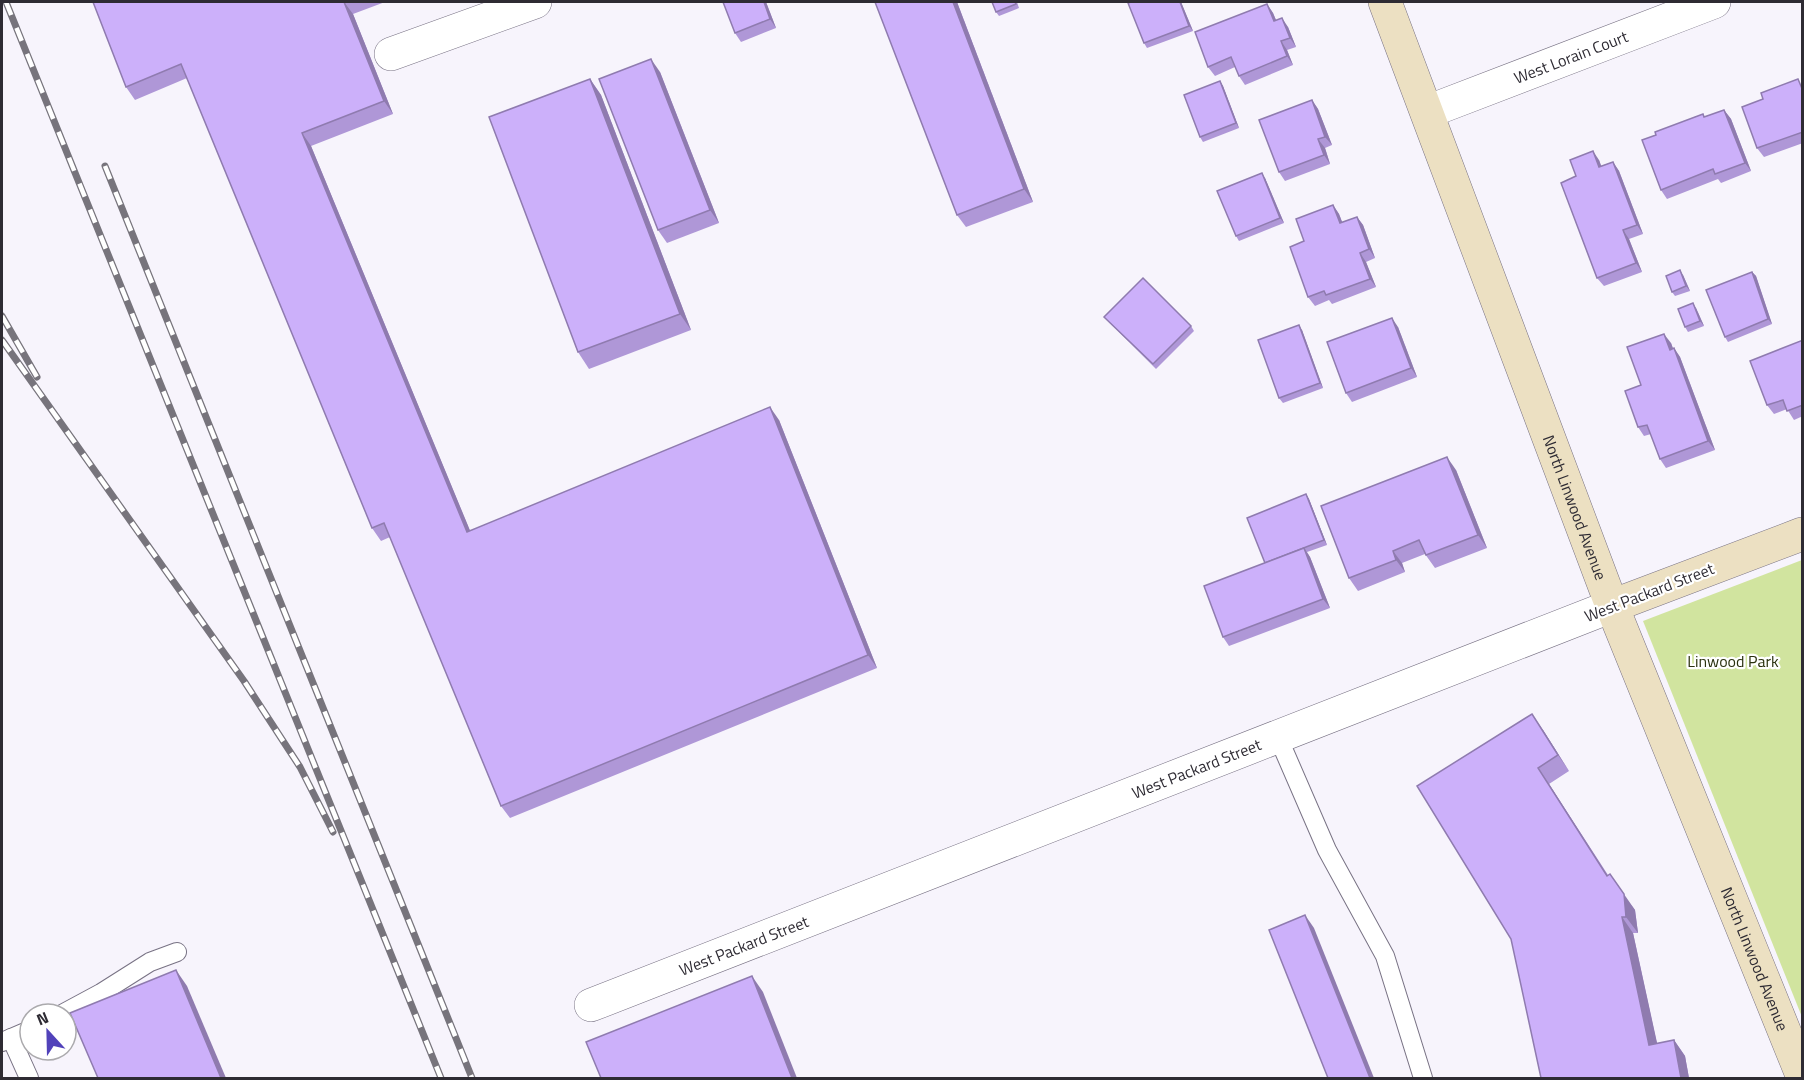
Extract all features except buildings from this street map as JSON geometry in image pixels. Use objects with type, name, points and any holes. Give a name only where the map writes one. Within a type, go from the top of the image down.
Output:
[{"type":"street","points":[[392,54],[535,2]]},
{"type":"street","name":"North Linwood Avenue","points":[[1385,2],[1612,606],[1803,1075]]},
{"type":"street","name":"West Lorain Court","points":[[1427,112],[1714,2]]},
{"type":"street","name":"West Packard Street","points":[[591,1005],[1612,606],[1803,534]]},
{"type":"lane","points":[[1278,737],[1327,850],[1385,956],[1423,1078]]},
{"type":"lane","points":[[78,1005],[150,962],[177,952]]},
{"type":"lane","points":[[6,1040],[29,1078]]},
{"type":"green space","name":"Linwood Park","points":[[1802,560],[1802,1017],[1643,621]]},
{"type":"railway","points":[[6,2],[441,1078]]},
{"type":"railway","points":[[105,166],[472,1078]]},
{"type":"railway","points":[[2,316],[37,377]]},
{"type":"railway","points":[[2,340],[244,681],[300,767],[333,832]]}]
